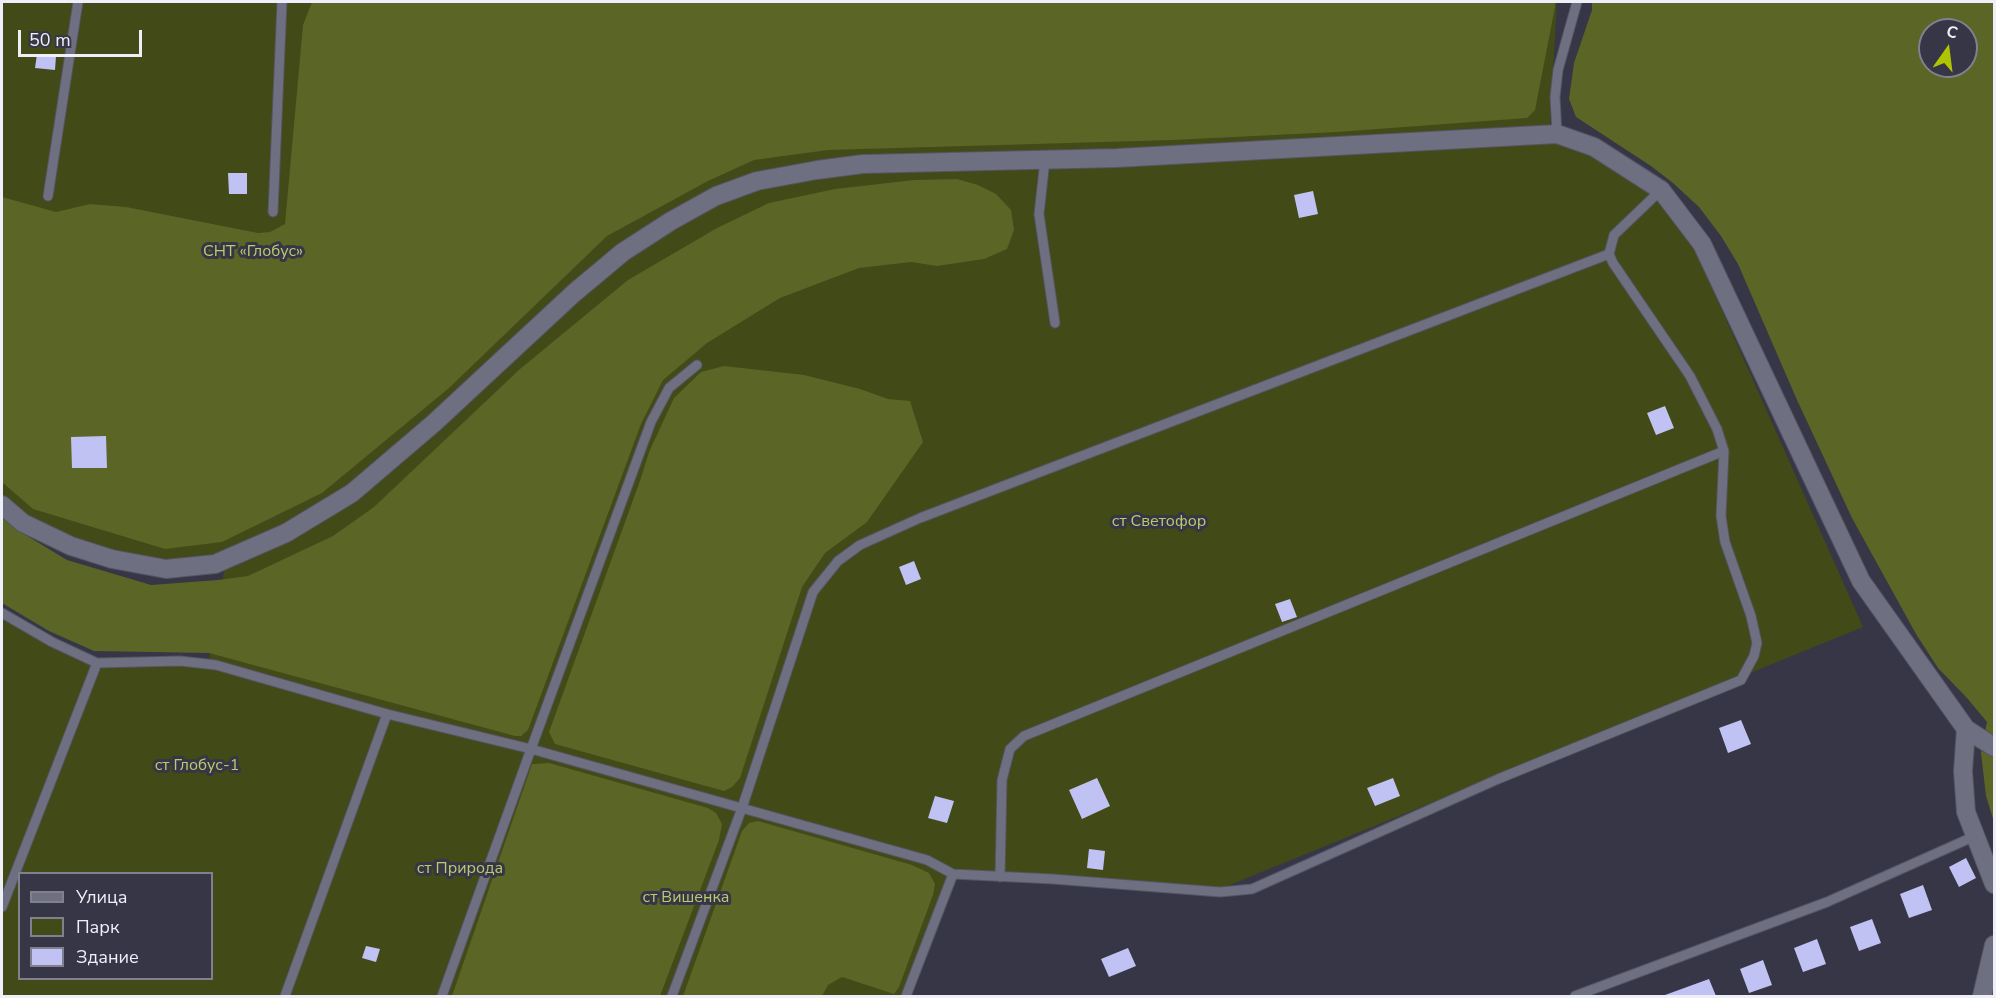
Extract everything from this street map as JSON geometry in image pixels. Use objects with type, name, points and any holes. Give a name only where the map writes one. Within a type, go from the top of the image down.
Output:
[{"type":"street","points":[[2,505],[23,523],[71,546],[112,559],[166,569],[215,564],[286,533],[352,493],[434,423],[574,293],[623,252],[716,196],[757,181],[817,170],[863,165],[1129,157],[1557,134],[1594,147],[1661,190],[1702,244],[1861,581],[1966,729],[1995,747]]},
{"type":"street","points":[[1966,729],[1963,771],[1965,812],[1995,884]]},
{"type":"street","points":[[1982,996],[1995,945]]},
{"type":"lane","points":[[48,196],[78,2]]},
{"type":"lane","points":[[273,212],[282,2]]},
{"type":"lane","points":[[1557,134],[1555,98],[1558,70],[1577,2]]},
{"type":"lane","points":[[1045,160],[1039,214],[1055,323]]},
{"type":"lane","points":[[2,613],[52,642],[97,663],[180,661],[216,664],[387,714],[531,749],[927,860],[953,874],[1220,892],[1252,890],[1498,779],[1740,680],[1754,656],[1757,643],[1751,616],[1725,542],[1722,525],[1724,451],[1717,429],[1690,376],[1609,254],[1614,235],[1661,190]]},
{"type":"lane","points":[[672,996],[742,808],[813,592],[838,561],[860,545],[931,514],[1609,254]]},
{"type":"lane","points":[[442,996],[651,422],[669,388],[697,365]]},
{"type":"lane","points":[[1000,877],[1002,780],[1010,749],[1024,736],[1724,451]]},
{"type":"lane","points":[[2,907],[97,663]]},
{"type":"lane","points":[[285,996],[387,714]]},
{"type":"lane","points":[[1575,996],[1827,902],[1975,836]]},
{"type":"lane","points":[[906,996],[953,874]]},
{"type":"green space","points":[[2,2],[1557,2],[1549,141],[1615,159],[1679,214],[1863,627],[1215,891],[958,873],[909,996],[2,996],[2,614],[95,667],[209,659],[225,566],[155,577],[68,556],[2,513]]},
{"type":"green space","name":"СНТ «Глобус»","points":[[312,2],[1555,2],[1555,7],[1535,110],[1527,118],[1337,132],[1172,140],[828,150],[754,160],[708,181],[607,236],[449,388],[322,493],[222,542],[165,549],[33,509],[2,482],[2,197],[56,212],[90,204],[126,207],[258,233],[270,232],[285,224],[303,25]]},
{"type":"green space","points":[[1592,2],[1994,2],[1994,822],[1986,796],[1981,753],[1987,722],[1938,668],[1916,634],[1852,518],[1797,400],[1738,264],[1699,207],[1673,183],[1576,117],[1569,99],[1574,63],[1592,10]]},
{"type":"green space","points":[[957,179],[978,185],[996,194],[1011,210],[1014,230],[1007,249],[984,259],[937,266],[911,262],[859,268],[780,298],[707,343],[663,380],[641,424],[528,730],[521,736],[209,653],[94,651],[49,631],[2,603],[2,518],[67,560],[151,585],[248,576],[333,536],[374,507],[520,369],[628,280],[717,228],[769,203],[835,189],[914,180]]},
{"type":"green space","points":[[724,366],[804,375],[860,389],[888,399],[910,401],[923,442],[867,522],[825,553],[802,587],[740,778],[732,787],[724,791],[555,744],[549,732],[649,452],[674,398],[701,372]]},
{"type":"green space","name":"ст Вишенка","points":[[549,763],[708,808],[716,813],[722,824],[719,840],[660,996],[452,996],[532,764]]},
{"type":"green space","points":[[758,821],[912,865],[929,873],[935,884],[933,895],[899,987],[894,994],[842,977],[828,985],[822,996],[683,996],[742,831],[749,823]]},
{"type":"building","points":[[37,54],[56,56],[55,70],[35,68]]},
{"type":"building","points":[[228,173],[247,173],[247,194],[229,194]]},
{"type":"building","points":[[1313,191],[1318,214],[1299,218],[1294,195]]},
{"type":"building","points":[[1665,406],[1674,428],[1656,435],[1647,413]]},
{"type":"building","points":[[106,436],[107,468],[72,468],[71,437]]},
{"type":"building","points":[[914,561],[921,579],[906,585],[899,567]]},
{"type":"building","points":[[1290,599],[1297,617],[1282,622],[1275,604]]},
{"type":"building","points":[[1741,720],[1751,744],[1728,753],[1719,728]]},
{"type":"building","points":[[1097,778],[1110,806],[1082,819],[1069,790]]},
{"type":"building","points":[[1393,778],[1400,796],[1375,806],[1367,788]]},
{"type":"building","points":[[935,796],[954,801],[947,823],[928,818]]},
{"type":"building","points":[[1089,849],[1105,851],[1103,870],[1087,868]]},
{"type":"building","points":[[1966,858],[1976,878],[1959,887],[1949,867]]},
{"type":"building","points":[[1923,885],[1932,910],[1909,918],[1900,894]]},
{"type":"building","points":[[1872,919],[1881,943],[1859,951],[1850,927]]},
{"type":"building","points":[[1817,939],[1826,964],[1803,972],[1794,948]]},
{"type":"building","points":[[366,946],[380,949],[376,962],[362,958]]},
{"type":"building","points":[[1128,948],[1136,966],[1109,977],[1101,959]]},
{"type":"building","points":[[1763,960],[1772,985],[1749,993],[1740,969]]},
{"type":"building","points":[[1709,979],[1716,996],[1665,996],[1665,995]]},
{"type":"park label","name":"ст Светофор","points":[[1159,522]]},
{"type":"park label","name":"ст Глобус-1","points":[[197,766]]},
{"type":"park label","name":"ст Природа","points":[[460,869]]}]
